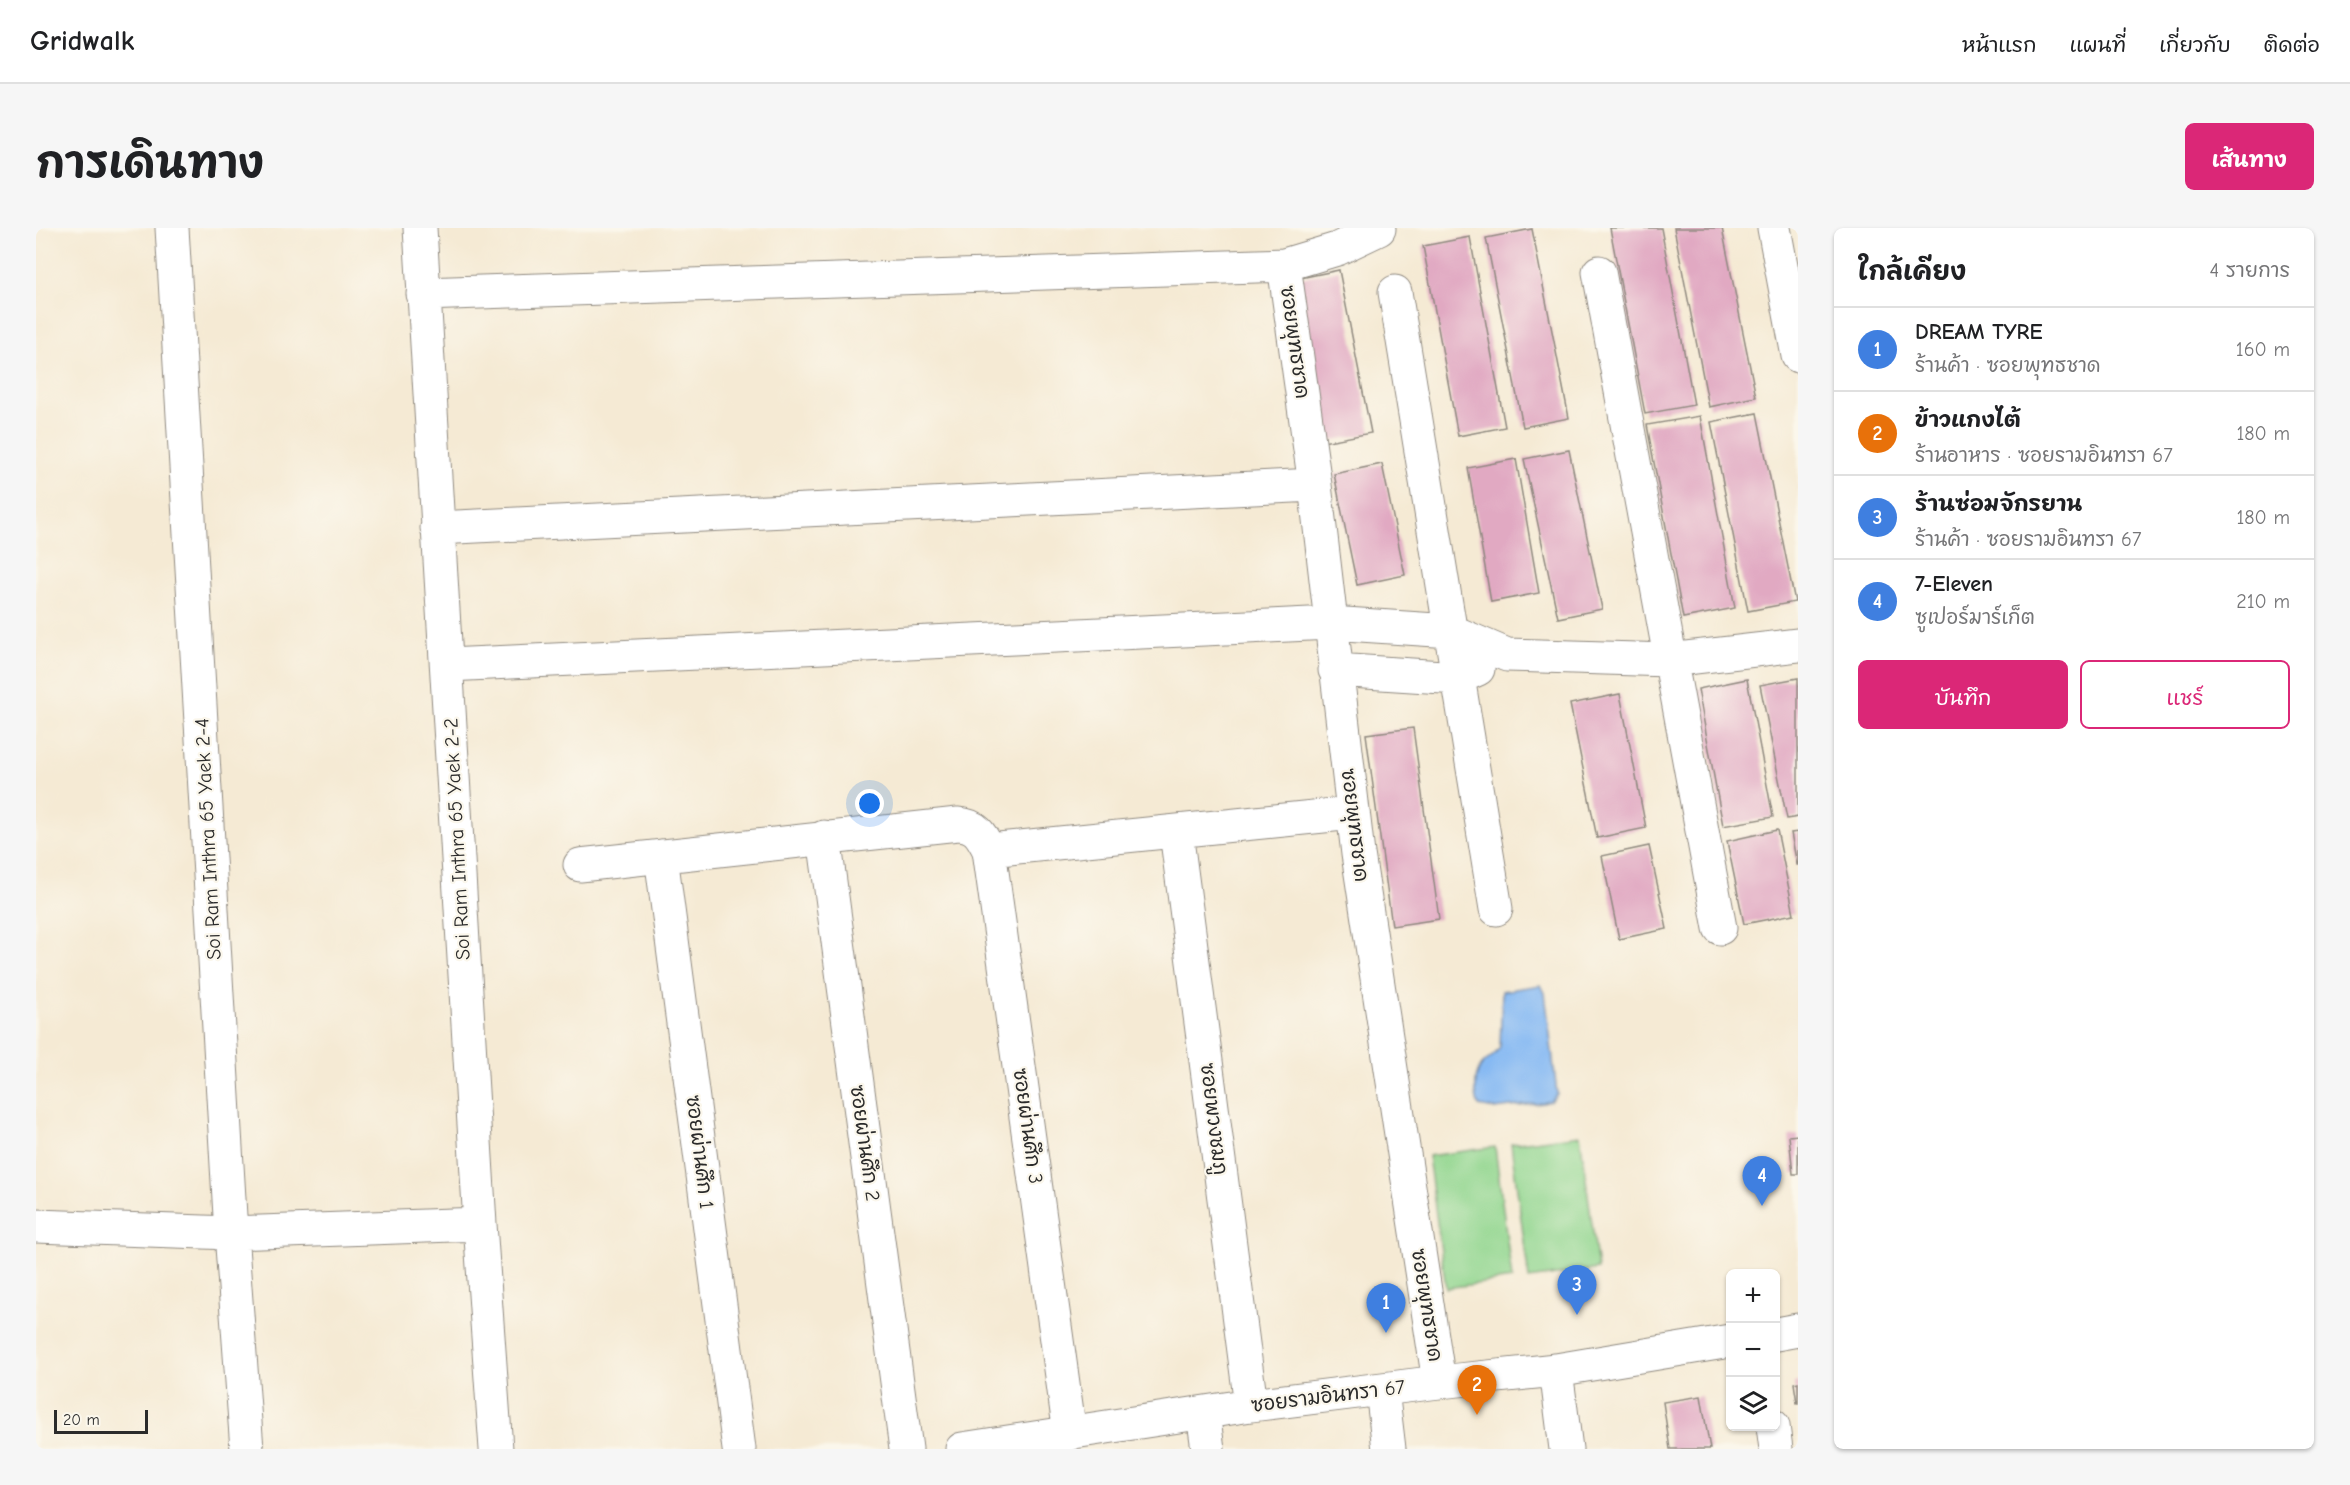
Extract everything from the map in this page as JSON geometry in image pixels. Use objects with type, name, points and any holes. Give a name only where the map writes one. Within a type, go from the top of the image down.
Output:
[{"type":"street","name":"Soi Ram Inthra 65 Yaek 2-4","points":[[172,228],[231,1233],[247,1449]]},
{"type":"street","name":"Soi Ram Inthra 65 Yaek 2-2","points":[[420,228],[480,1224],[496,1449]]},
{"type":"street","points":[[423,294],[1284,266],[1337,249],[1380,228]]},
{"type":"street","points":[[1774,228],[1798,356]]},
{"type":"street","name":"ซอยพุทธชาด","points":[[1284,266],[1315,485],[1353,813],[1439,1382]]},
{"type":"street","points":[[1599,272],[1720,928]]},
{"type":"street","points":[[1395,292],[1496,909]]},
{"type":"street","points":[[437,528],[1315,485]]},
{"type":"street","points":[[447,665],[1330,623],[1451,631],[1507,655],[1669,660],[1798,645]]},
{"type":"street","points":[[1335,670],[1458,678],[1507,655]]},
{"type":"street","points":[[580,865],[824,837],[980,837],[1176,832],[1353,813]]},
{"type":"street","name":"ซอยพวงชมภู","points":[[1176,832],[1251,1405]]},
{"type":"street","name":"ซอยผ่านศึก 2","points":[[824,837],[906,1449]]},
{"type":"street","name":"ซอยผ่านศึก 3","points":[[980,837],[1070,1434]]},
{"type":"street","name":"ซอยผ่านศึก 1","points":[[661,856],[739,1449]]},
{"type":"street","points":[[36,1226],[231,1233],[480,1224]]},
{"type":"street","points":[[1780,1333],[1798,1330]]},
{"type":"street","name":"ซอยรามอินทรา 67","points":[[962,1449],[1029,1445],[1070,1434],[1251,1405],[1556,1370],[1726,1342]]},
{"type":"street","points":[[1556,1370],[1566,1449]]},
{"type":"street","points":[[1382,1390],[1389,1449]]},
{"type":"street","points":[[1203,1413],[1208,1449]]},
{"type":"street","points":[[1774,1431],[1776,1449]]},
{"type":"green space","points":[[1580,1135],[1598,1269],[1529,1279],[1511,1144]]},
{"type":"green space","points":[[1495,1147],[1512,1279],[1446,1288],[1428,1156]]},
{"type":"water","points":[[1541,985],[1545,993],[1557,1094],[1550,1101],[1543,1103],[1495,1109],[1479,1106],[1476,1087],[1478,1072],[1500,1047],[1502,991]]},
{"type":"building","points":[[1610,228],[1661,228],[1694,405],[1645,414]]},
{"type":"building","points":[[1674,228],[1722,228],[1756,397],[1709,407]]},
{"type":"building","points":[[1532,229],[1569,418],[1523,427],[1486,238]]},
{"type":"building","points":[[1470,237],[1505,427],[1458,436],[1423,246]]},
{"type":"building","points":[[1339,270],[1371,433],[1323,442],[1291,280]]},
{"type":"building","points":[[1757,413],[1795,602],[1748,611],[1711,422]]},
{"type":"building","points":[[1700,416],[1735,608],[1683,618],[1647,425]]},
{"type":"building","points":[[1569,450],[1602,609],[1558,618],[1524,459]]},
{"type":"building","points":[[1516,459],[1539,593],[1491,602],[1468,468]]},
{"type":"building","points":[[1382,464],[1405,575],[1357,585],[1334,474]]},
{"type":"building","points":[[1798,678],[1798,817],[1787,819],[1760,685]]},
{"type":"building","points":[[1747,679],[1773,817],[1723,826],[1698,689]]},
{"type":"building","points":[[1620,694],[1646,828],[1597,838],[1570,704]]},
{"type":"building","points":[[1413,728],[1439,919],[1392,926],[1366,734]]},
{"type":"building","points":[[1777,830],[1794,914],[1744,924],[1727,841]]},
{"type":"building","points":[[1798,832],[1798,865],[1797,865],[1791,833]]},
{"type":"building","points":[[1649,846],[1667,929],[1619,939],[1602,856]]},
{"type":"building","points":[[1798,1135],[1798,1174],[1793,1174],[1789,1136]]},
{"type":"building","points":[[1798,1382],[1798,1403],[1797,1403],[1794,1383]]},
{"type":"building","points":[[1701,1396],[1710,1449],[1670,1449],[1663,1402]]},
{"type":"place","name":"7-Eleven","points":[[1762,1206]]},
{"type":"place","name":"ร้านซ่อมจักรยาน","points":[[1577,1315]]},
{"type":"place","name":"DREAM TYRE","points":[[1386,1333]]},
{"type":"place","name":"ข้าวแกงไต้","points":[[1477,1415]]}]
